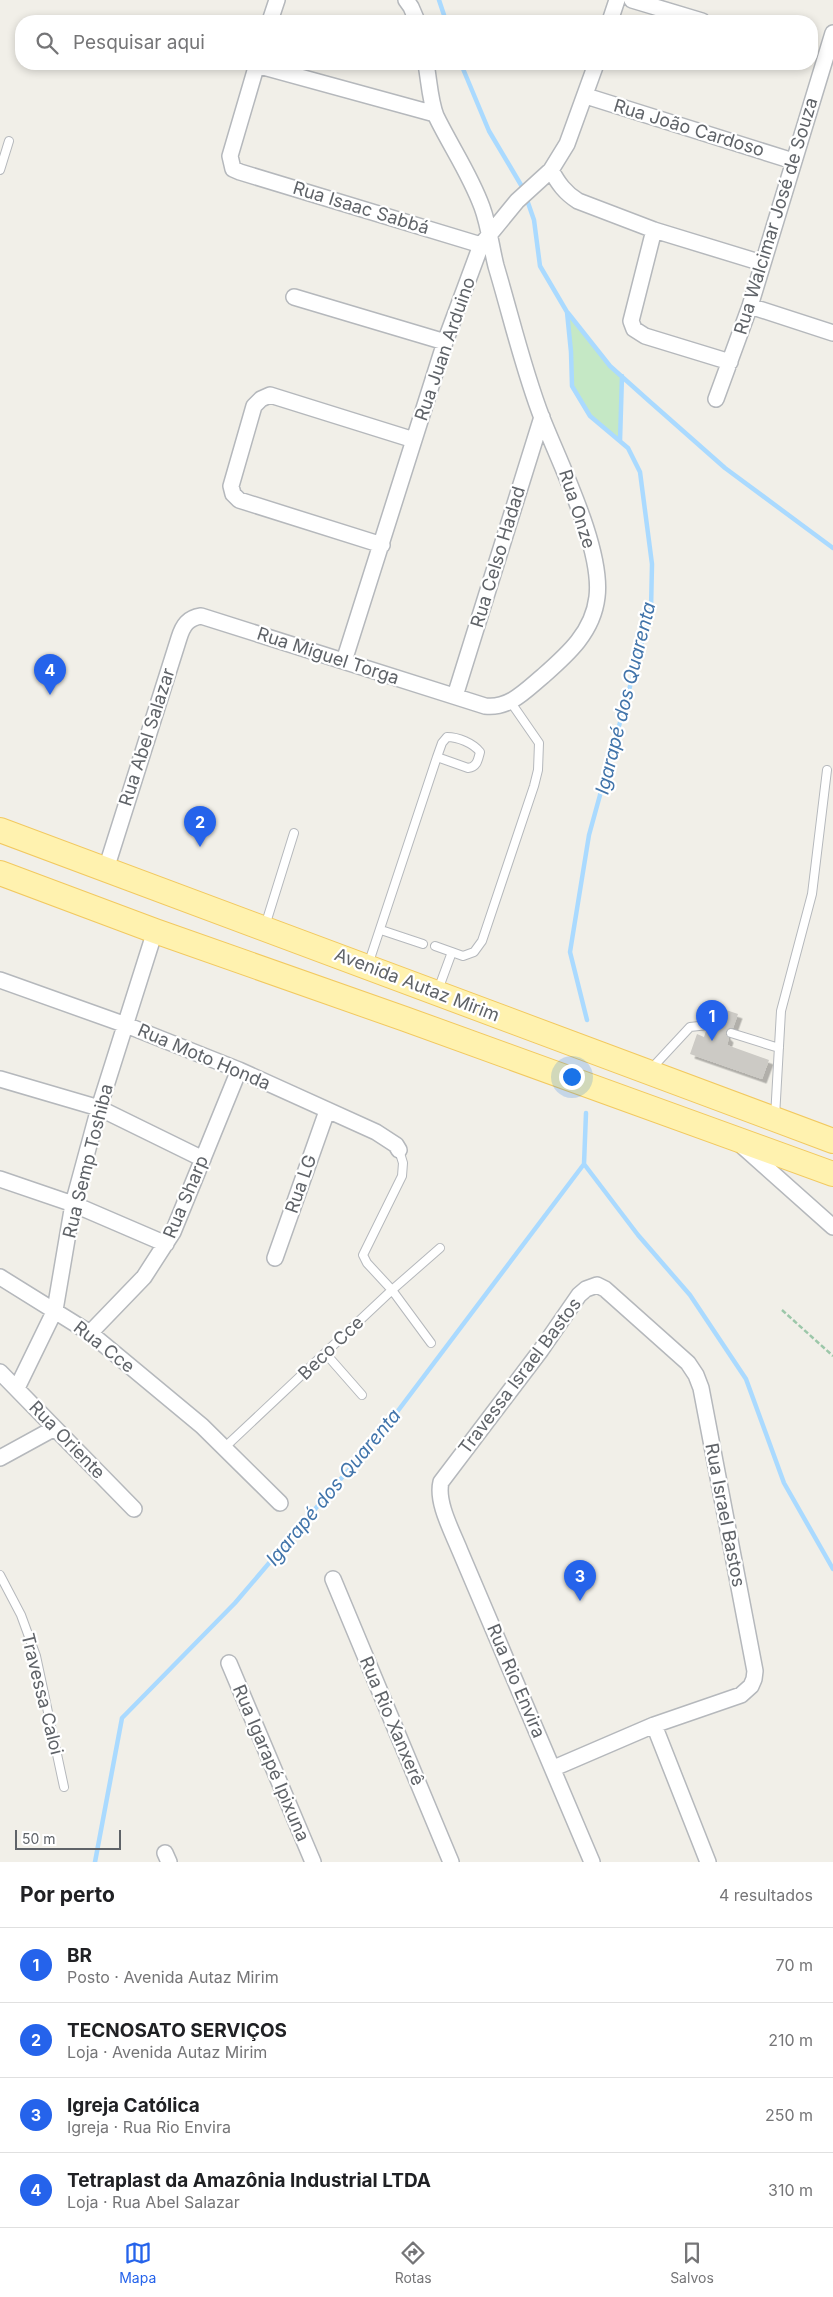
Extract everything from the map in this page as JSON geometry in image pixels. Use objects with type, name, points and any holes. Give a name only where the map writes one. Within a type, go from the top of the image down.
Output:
[{"type":"main road","name":"Avenida Autaz Mirim","points":[[0,830],[833,1141]]},
{"type":"main road","name":"Avenida Autaz Mirim","points":[[0,873],[155,931],[405,1018],[833,1174]]},
{"type":"main road","points":[[405,1018],[427,989]]},
{"type":"street","points":[[272,15],[277,0]]},
{"type":"street","points":[[406,0],[414,15]]},
{"type":"street","points":[[612,15],[617,0]]},
{"type":"street","points":[[632,0],[682,15]]},
{"type":"street","name":"Rua Walcimar José de Souza","points":[[818,56],[833,33]]},
{"type":"street","name":"Rua Isaac Sabbá","points":[[255,70],[230,156],[233,169],[485,240]]},
{"type":"street","points":[[278,70],[436,114]]},
{"type":"street","name":"Rua Onze","points":[[427,70],[436,114],[466,168],[483,208],[485,240],[542,417],[563,466],[591,548],[597,595],[594,612],[588,628],[576,645],[558,664],[516,698],[495,707],[455,696]]},
{"type":"street","name":"Rua Juan Arduino","points":[[344,661],[445,342],[485,240],[518,201],[548,173],[567,144],[594,70]]},
{"type":"street","name":"Rua Walcimar José de Souza","points":[[716,399],[750,306],[793,161],[815,70]]},
{"type":"street","name":"Rua João Cardoso","points":[[586,96],[793,161]]},
{"type":"street","points":[[548,173],[573,198],[654,230],[762,263]]},
{"type":"street","points":[[654,230],[631,321],[634,329],[645,336],[730,362]]},
{"type":"street","points":[[294,298],[445,342]]},
{"type":"street","points":[[750,306],[833,333]]},
{"type":"street","points":[[382,545],[238,500],[233,494],[231,486],[254,406],[261,399],[270,395],[414,440]]},
{"type":"street","name":"Rua Celso Hadad","points":[[455,696],[542,417]]},
{"type":"street","name":"Rua Miguel Torga","points":[[201,616],[455,696]]},
{"type":"street","name":"Rua Abel Salazar","points":[[106,868],[182,630],[186,622],[201,616]]},
{"type":"street","name":"Rua Semp Toshiba","points":[[17,1388],[54,1310],[73,1204],[99,1108],[155,931]]},
{"type":"street","name":"Rua Moto Honda","points":[[0,980],[126,1025],[238,1070],[376,1132],[396,1145],[399,1150]]},
{"type":"street","name":"Rua Sharp","points":[[90,1333],[144,1277],[183,1214],[238,1070]]},
{"type":"street","points":[[0,1079],[99,1108],[203,1159]]},
{"type":"street","name":"Rua LG","points":[[275,1258],[327,1111]]},
{"type":"street","points":[[732,1138],[833,1227]]},
{"type":"street","points":[[0,1179],[73,1204],[166,1244]]},
{"type":"street","name":"Rua Cce","points":[[0,1278],[90,1333],[202,1426],[224,1448]]},
{"type":"street","name":"Travessa Israel Bastos","points":[[440,1500],[439,1489],[441,1482],[586,1288],[597,1285],[605,1289],[688,1363]]},
{"type":"street","name":"Rua Israel Bastos","points":[[654,1724],[741,1695],[751,1686],[755,1671],[701,1388],[696,1375],[688,1363]]},
{"type":"street","name":"Rua Oriente","points":[[0,1372],[17,1388],[53,1429],[134,1508]]},
{"type":"street","points":[[0,1458],[53,1429]]},
{"type":"street","points":[[224,1448],[280,1503]]},
{"type":"street","name":"Rua Rio Envira","points":[[440,1500],[592,1862]]},
{"type":"street","name":"Rua Rio Xanxerê","points":[[333,1579],[451,1862]]},
{"type":"street","name":"Rua Igarapé Ipixuna","points":[[229,1663],[313,1862]]},
{"type":"street","points":[[554,1768],[654,1724],[708,1862]]},
{"type":"lane","points":[[0,170],[9,141]]},
{"type":"lane","points":[[435,946],[463,956],[474,952],[482,942],[538,770],[539,743],[510,701]]},
{"type":"lane","points":[[368,967],[381,930],[437,757],[442,743],[447,737],[454,737],[475,746],[480,752],[477,764],[468,768],[437,757]]},
{"type":"lane","points":[[775,1119],[781,1011],[812,894],[827,770]]},
{"type":"lane","points":[[264,928],[294,833]]},
{"type":"lane","points":[[381,930],[423,944]]},
{"type":"lane","points":[[427,989],[452,952]]},
{"type":"lane","points":[[649,1072],[690,1027],[708,1025]]},
{"type":"lane","points":[[732,1033],[779,1048]]},
{"type":"lane","points":[[399,1150],[403,1163],[402,1176],[363,1255],[367,1264],[392,1290],[431,1343]]},
{"type":"lane","name":"Beco Cce","points":[[224,1448],[392,1290],[440,1248]]},
{"type":"lane","points":[[326,1354],[362,1395]]},
{"type":"lane","name":"Travessa Caloi","points":[[0,1575],[21,1615],[36,1656],[64,1788]]},
{"type":"path","points":[[782,1310],[833,1356]]},
{"type":"green space","points":[[567,312],[610,366],[622,376],[620,441],[590,416],[572,386]]},
{"type":"building","points":[[714,1006],[738,1014],[733,1028],[729,1028],[726,1031],[726,1035],[729,1038],[727,1045],[769,1060],[762,1079],[690,1054],[697,1034],[704,1037],[706,1031],[713,1028],[713,1022],[710,1020]]},
{"type":"waterway","name":"Igarapé dos Quarenta","points":[[439,0],[444,15]]},
{"type":"waterway","name":"Igarapé dos Quarenta","points":[[464,70],[489,131],[524,190]]},
{"type":"waterway","name":"Igarapé dos Quarenta","points":[[526,197],[534,220],[540,266],[567,312],[572,386],[590,416],[628,448],[640,472],[652,564],[651,610],[589,835],[570,952],[587,1020]]},
{"type":"waterway","points":[[568,313],[610,366],[648,400],[725,468],[833,548]]},
{"type":"waterway","points":[[620,441],[622,376]]},
{"type":"waterway","name":"Igarapé dos Quarenta","points":[[95,1862],[122,1718],[235,1603],[391,1420],[584,1164],[586,1113]]},
{"type":"waterway","points":[[584,1164],[638,1235],[690,1295],[746,1379],[784,1483],[833,1569]]},
{"type":"place","name":"Tetraplast da Amazônia Industrial LTDA","points":[[50,695]]},
{"type":"place","name":"TECNOSATO SERVIÇOS","points":[[200,847]]},
{"type":"place","name":"BR","points":[[712,1041]]},
{"type":"place","name":"Igreja Católica","points":[[580,1601]]}]
